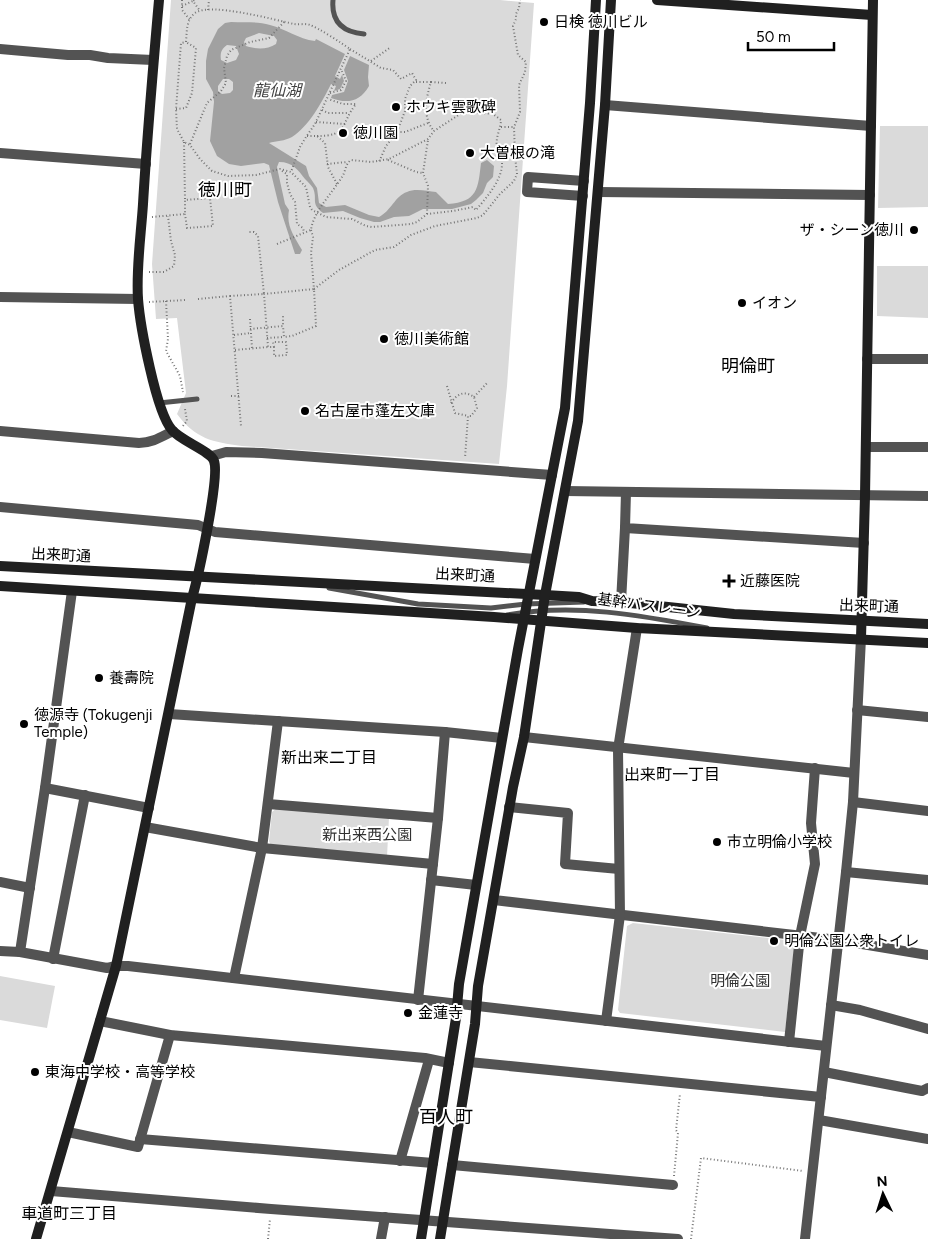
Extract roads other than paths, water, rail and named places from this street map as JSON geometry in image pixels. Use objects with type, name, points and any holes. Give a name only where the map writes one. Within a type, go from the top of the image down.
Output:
[{"type":"street","points":[[36,1239],[116,966],[192,598],[199,578],[215,481],[215,464],[212,456],[186,442],[177,429],[166,423],[159,404],[138,299],[153,60],[159,0]]},
{"type":"street","points":[[421,1239],[458,1004],[459,984],[476,885],[525,607],[565,408],[583,196],[596,0]]},
{"type":"street","points":[[440,1239],[470,1062],[478,986],[524,738],[544,608],[578,421],[605,105],[610,0]]},
{"type":"street","points":[[658,0],[872,15]]},
{"type":"street","points":[[806,1239],[853,802],[864,543],[873,0]]},
{"type":"street","points":[[0,49],[153,60]]},
{"type":"street","points":[[605,105],[871,126]]},
{"type":"street","points":[[0,153],[146,164]]},
{"type":"street","points":[[583,196],[527,192],[528,177],[584,181]]},
{"type":"street","points":[[598,192],[870,195]]},
{"type":"street","points":[[0,297],[138,299]]},
{"type":"street","points":[[867,359],[928,359]]},
{"type":"street","points":[[0,431],[148,443],[177,429]]},
{"type":"street","points":[[866,447],[928,447]]},
{"type":"street","points":[[212,456],[226,452],[262,453],[552,475]]},
{"type":"street","points":[[564,491],[928,496]]},
{"type":"street","points":[[621,602],[626,492]]},
{"type":"street","points":[[0,507],[198,526],[215,532],[535,559]]},
{"type":"street","points":[[624,528],[864,543]]},
{"type":"street","name":"出来町通","points":[[0,566],[300,582],[544,608],[637,628],[861,638],[928,643]]},
{"type":"street","name":"出来町通","points":[[0,586],[494,617],[525,607],[544,608],[579,597],[592,601],[621,602],[734,614],[928,624]]},
{"type":"street","points":[[20,952],[72,591]]},
{"type":"street","points":[[606,1021],[620,915],[618,749],[637,628]]},
{"type":"street","points":[[857,710],[928,717]]},
{"type":"street","points":[[169,714],[445,732],[502,738]]},
{"type":"street","points":[[234,978],[262,848],[278,721]]},
{"type":"street","points":[[418,1000],[438,818],[445,732]]},
{"type":"street","points":[[524,738],[854,773]]},
{"type":"street","points":[[789,1042],[800,936],[814,864],[811,823],[815,768]]},
{"type":"street","points":[[45,788],[149,808]]},
{"type":"street","points":[[52,959],[85,795]]},
{"type":"street","points":[[853,802],[928,811]]},
{"type":"street","points":[[268,804],[438,818]]},
{"type":"street","points":[[510,807],[568,813],[565,864],[619,869]]},
{"type":"street","points":[[145,827],[262,848],[433,864]]},
{"type":"street","points":[[846,872],[928,880]]},
{"type":"street","points":[[431,880],[476,885]]},
{"type":"street","points":[[0,882],[30,888]]},
{"type":"street","points":[[494,900],[838,940],[928,955]]},
{"type":"street","points":[[0,951],[20,952],[107,968],[116,966],[234,978],[826,1046]]},
{"type":"street","points":[[831,1005],[860,1010],[928,1029]]},
{"type":"street","points":[[100,1021],[170,1035],[425,1058],[449,1062]]},
{"type":"street","points":[[68,1132],[138,1147],[170,1035]]},
{"type":"street","points":[[400,1161],[429,1060]]},
{"type":"street","points":[[470,1062],[821,1097]]},
{"type":"street","points":[[824,1072],[922,1091],[928,1088]]},
{"type":"street","points":[[819,1120],[928,1139]]},
{"type":"street","points":[[140,1139],[433,1163]]},
{"type":"street","points":[[452,1165],[674,1185]]},
{"type":"street","points":[[51,1191],[443,1221],[546,1234],[678,1239]]},
{"type":"street","points":[[382,1239],[384,1217]]},
{"type":"lane","points":[[333,0],[333,15],[336,21],[352,33],[364,34]]},
{"type":"lane","points":[[159,404],[197,398]]},
{"type":"lane","points":[[300,582],[418,604],[491,608],[525,607]]},
{"type":"lane","name":"基幹バスレーン","points":[[544,608],[621,612],[739,634]]},
{"type":"water","name":"龍仙湖","points":[[225,23],[270,25],[303,38],[315,41],[316,39],[345,54],[335,76],[340,79],[342,75],[344,81],[340,89],[334,91],[336,86],[331,84],[324,98],[304,127],[292,137],[269,143],[306,166],[309,176],[317,188],[319,203],[326,207],[345,205],[379,217],[399,197],[414,190],[436,192],[448,204],[458,203],[471,197],[479,180],[481,163],[487,160],[494,166],[493,177],[487,183],[483,193],[471,204],[452,209],[423,209],[409,216],[394,217],[374,222],[343,211],[323,213],[315,204],[313,188],[295,167],[288,163],[279,162],[277,167],[285,204],[289,210],[290,226],[302,250],[300,254],[295,254],[278,202],[269,165],[264,163],[241,166],[229,164],[217,156],[210,141],[214,102],[213,92],[206,79],[206,61],[208,49],[218,29]],"holes":[[[259,33],[274,36],[277,40],[276,44],[261,48],[246,46],[244,42],[246,38]],[[227,45],[236,46],[239,54],[236,60],[227,63],[221,60],[221,52]],[[223,79],[229,79],[233,82],[233,90],[230,93],[222,94],[218,91],[218,86]]]},
{"type":"water","points":[[350,56],[369,65],[369,86],[362,95],[353,100],[342,101],[331,98],[332,95],[344,92],[348,81],[344,70]]},
{"type":"place","name":"日検 徳川ビル","points":[[544,22]]},
{"type":"place","name":"ホウキ雲歌碑","points":[[396,107]]},
{"type":"place","name":"徳川園","points":[[343,133]]},
{"type":"place","name":"大曽根の滝","points":[[470,153]]},
{"type":"place","name":"ザ・シーン徳川","points":[[914,230]]},
{"type":"place","name":"イオン","points":[[742,303]]},
{"type":"place","name":"徳川美術館","points":[[384,339]]},
{"type":"place","name":"名古屋市蓬左文庫","points":[[305,411]]},
{"type":"place","name":"近藤医院","points":[[729,581]]},
{"type":"place","name":"養壽院","points":[[99,678]]},
{"type":"place","name":"徳源寺 (Tokugenji Temple)","points":[[24,724]]},
{"type":"place","name":"市立明倫小学校","points":[[717,842]]},
{"type":"place","name":"明倫公園公衆トイレ","points":[[774,941]]},
{"type":"place","name":"金蓮寺","points":[[408,1013]]},
{"type":"place","name":"東海中学校・高等学校","points":[[35,1072]]},
{"type":"district","name":"徳川町","points":[[225,190]]},
{"type":"district","name":"明倫町","points":[[748,366]]},
{"type":"district","name":"新出来二丁目","points":[[329,757]]},
{"type":"district","name":"出来町一丁目","points":[[672,774]]},
{"type":"district","name":"百人町","points":[[446,1117]]},
{"type":"district","name":"車道町三丁目","points":[[69,1213]]},
{"type":"park label","name":"新出来西公園","points":[[367,835]]},
{"type":"park label","name":"明倫公園","points":[[740,981]]}]
